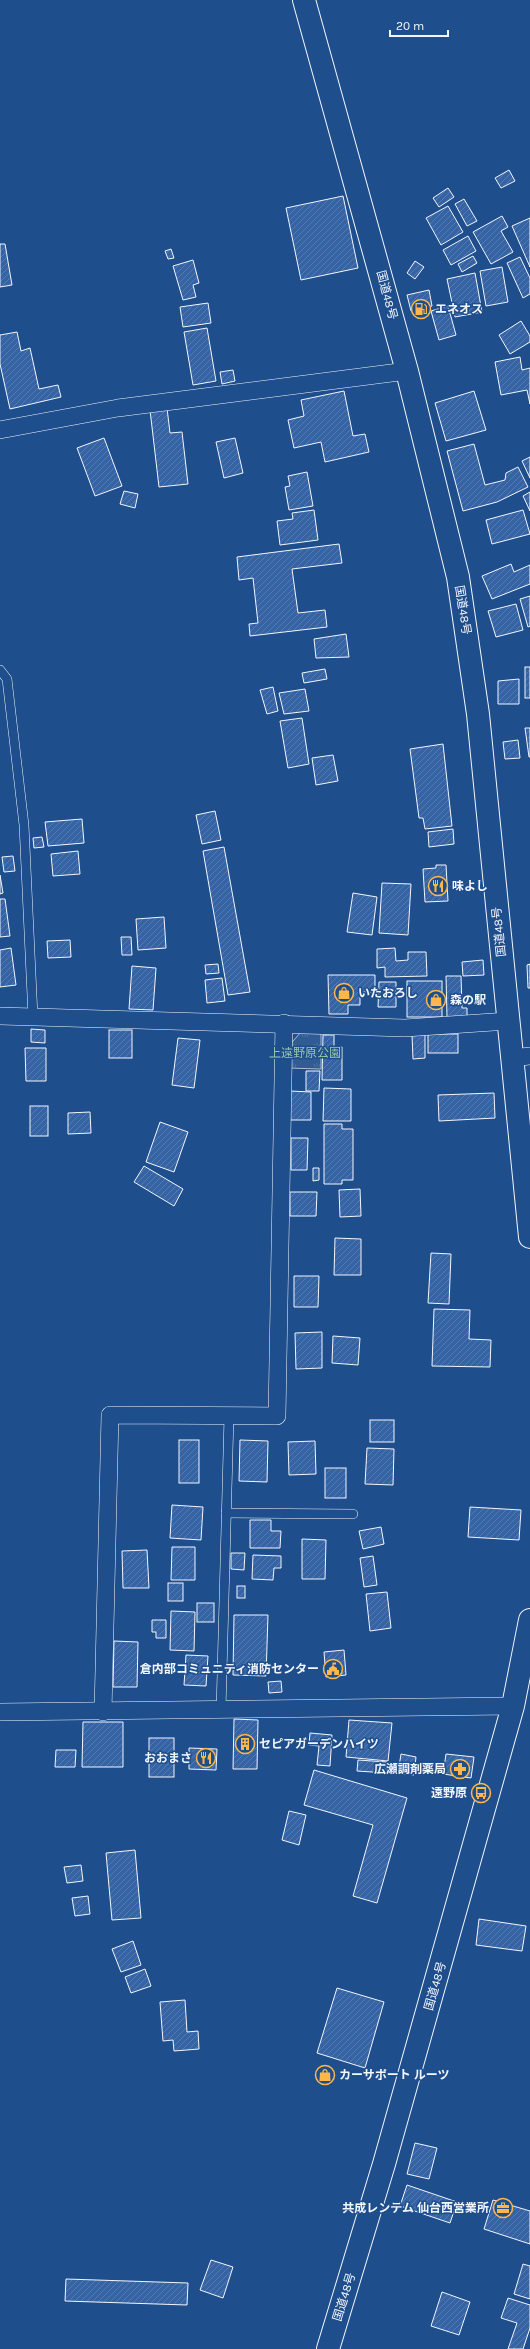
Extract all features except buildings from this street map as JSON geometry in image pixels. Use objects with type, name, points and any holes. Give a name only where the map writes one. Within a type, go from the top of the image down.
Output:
[{"type":"highway","name":"国道48号","points":[[304,0],[408,371],[458,577],[478,714],[508,1021],[522,1057],[530,1237]]},
{"type":"highway","name":"国道48号","points":[[328,2349],[389,2148],[513,1706],[530,1620]]},
{"type":"street","points":[[0,430],[118,408],[408,371]]},
{"type":"street","points":[[0,1016],[405,1028],[508,1021]]},
{"type":"street","points":[[103,1712],[110,1415],[277,1416],[284,1024]]},
{"type":"street","points":[[0,1712],[103,1712],[513,1706]]},
{"type":"lane","points":[[0,670],[7,679],[24,825],[33,1017]]},
{"type":"lane","points":[[221,1710],[229,1416]]},
{"type":"lane","points":[[226,1513],[353,1514]]},
{"type":"green space","name":"上遠野原公園","points":[[300,1033],[321,1033],[321,1069],[287,1068],[288,1047]]},
{"type":"place","name":"エネオス","points":[[421,309]]},
{"type":"place","name":"味よし","points":[[438,886]]},
{"type":"place","name":"いたおろし","points":[[344,993]]},
{"type":"place","name":"森の駅","points":[[436,1000]]},
{"type":"place","name":"倉内部コミュニティ消防センター","points":[[333,1669]]},
{"type":"place","name":"セピアガーデンハイツ","points":[[245,1744]]},
{"type":"place","name":"おおまさ","points":[[206,1758]]},
{"type":"place","name":"広瀬調剤薬局","points":[[460,1769]]},
{"type":"place","name":"遠野原","points":[[481,1793]]},
{"type":"place","name":"カーサポート ルーツ","points":[[325,2075]]},
{"type":"place","name":"共成レンテム 仙台西営業所","points":[[503,2208]]}]
